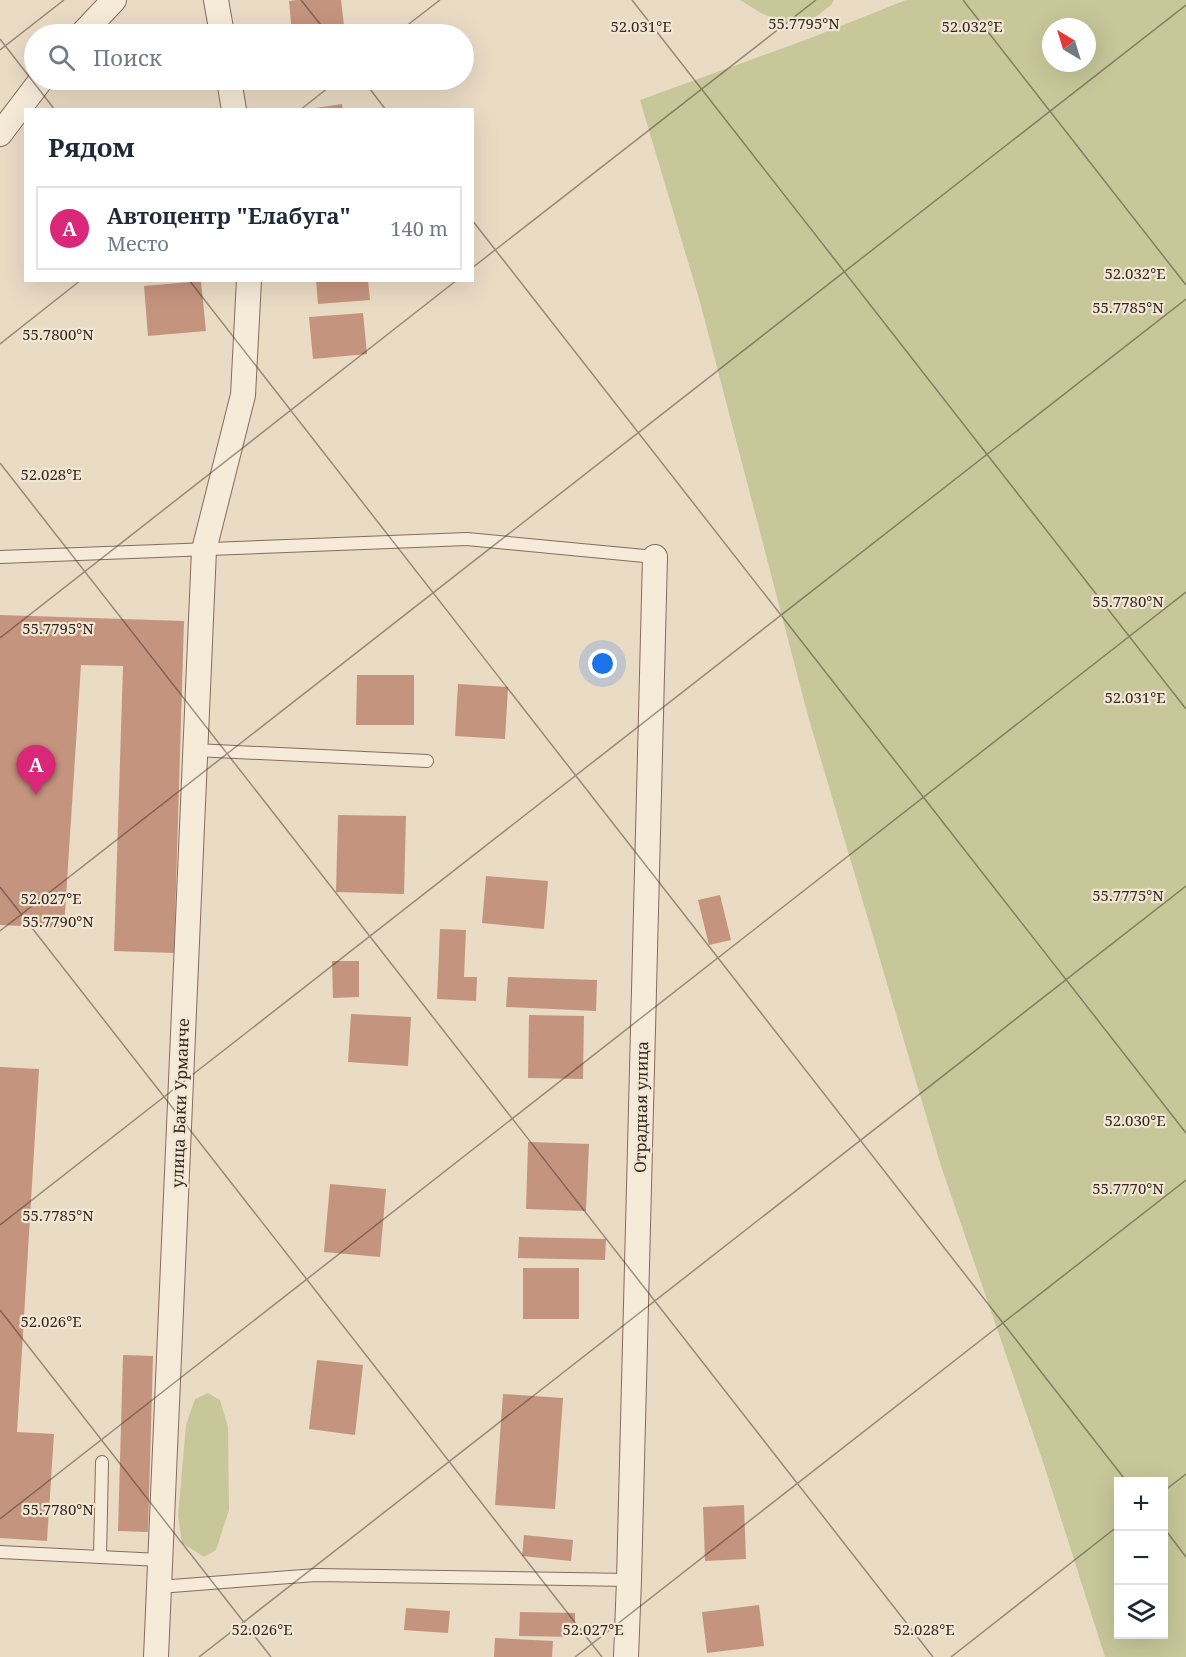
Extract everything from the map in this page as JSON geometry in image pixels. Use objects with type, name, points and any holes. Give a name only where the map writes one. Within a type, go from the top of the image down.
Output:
[{"type":"street","points":[[91,24],[114,0]]},
{"type":"street","points":[[216,0],[220,24]]},
{"type":"street","points":[[0,134],[33,90]]},
{"type":"street","points":[[231,90],[234,108]]},
{"type":"street","name":"улица Баки Урманче","points":[[156,1657],[204,550],[243,395],[249,282]]},
{"type":"street","name":"Отрадная улица","points":[[626,1657],[656,557]]},
{"type":"lane","points":[[0,557],[467,539],[656,557]]},
{"type":"lane","points":[[195,750],[427,761]]},
{"type":"lane","points":[[100,1557],[102,1462]]},
{"type":"lane","points":[[0,1552],[160,1560]]},
{"type":"lane","points":[[159,1587],[316,1575],[629,1580]]},
{"type":"green space","points":[[740,0],[834,0],[812,20],[783,22],[761,13]]},
{"type":"green space","points":[[906,0],[1186,0],[1186,1657],[1105,1657],[1043,1462],[941,1166],[808,716],[700,302],[640,100],[808,39]]},
{"type":"green space","points":[[208,1393],[220,1400],[228,1427],[229,1510],[216,1550],[204,1557],[182,1543],[178,1516],[186,1425],[195,1399]]},
{"type":"building","points":[[341,0],[344,24],[291,24],[289,1]]},
{"type":"building","points":[[342,104],[343,108],[315,108]]},
{"type":"building","points":[[201,282],[206,331],[148,336],[144,286]]},
{"type":"building","points":[[316,282],[368,282],[370,300],[318,304]]},
{"type":"building","points":[[363,313],[367,354],[313,359],[309,317]]},
{"type":"building","points":[[0,615],[184,621],[174,953],[114,951],[123,666],[81,665],[64,928],[0,925]]},
{"type":"building","points":[[357,675],[414,675],[414,725],[356,725]]},
{"type":"building","points":[[458,684],[508,687],[505,739],[455,736]]},
{"type":"building","points":[[338,815],[406,816],[404,894],[336,892]]},
{"type":"building","points":[[486,876],[548,881],[544,929],[482,923]]},
{"type":"building","points":[[720,895],[731,940],[709,945],[698,900]]},
{"type":"building","points":[[440,929],[466,930],[464,977],[477,977],[476,1001],[437,999]]},
{"type":"building","points":[[332,961],[359,961],[359,997],[333,998]]},
{"type":"building","points":[[508,977],[597,980],[596,1011],[506,1007]]},
{"type":"building","points":[[351,1014],[411,1017],[408,1066],[348,1062]]},
{"type":"building","points":[[529,1015],[584,1016],[583,1079],[528,1078]]},
{"type":"building","points":[[0,1067],[39,1069],[17,1432],[54,1434],[47,1541],[0,1538]]},
{"type":"building","points":[[528,1142],[589,1144],[586,1211],[526,1209]]},
{"type":"building","points":[[330,1184],[386,1189],[380,1257],[324,1252]]},
{"type":"building","points":[[519,1237],[606,1239],[605,1260],[518,1258]]},
{"type":"building","points":[[523,1268],[579,1268],[579,1319],[523,1319]]},
{"type":"building","points":[[123,1355],[153,1356],[148,1532],[118,1531]]},
{"type":"building","points":[[317,1360],[363,1365],[355,1435],[309,1429]]},
{"type":"building","points":[[503,1394],[563,1398],[555,1509],[495,1505]]},
{"type":"building","points":[[744,1505],[746,1559],[705,1561],[703,1507]]},
{"type":"building","points":[[524,1535],[573,1540],[571,1561],[522,1556]]},
{"type":"building","points":[[759,1605],[764,1646],[707,1653],[702,1612]]},
{"type":"building","points":[[406,1608],[450,1611],[448,1633],[404,1630]]},
{"type":"building","points":[[520,1612],[575,1613],[575,1637],[519,1636]]},
{"type":"building","points":[[495,1638],[553,1641],[552,1657],[494,1657]]},
{"type":"place","name":"Автоцентр \"Елабуга\"","points":[[36,795]]}]
